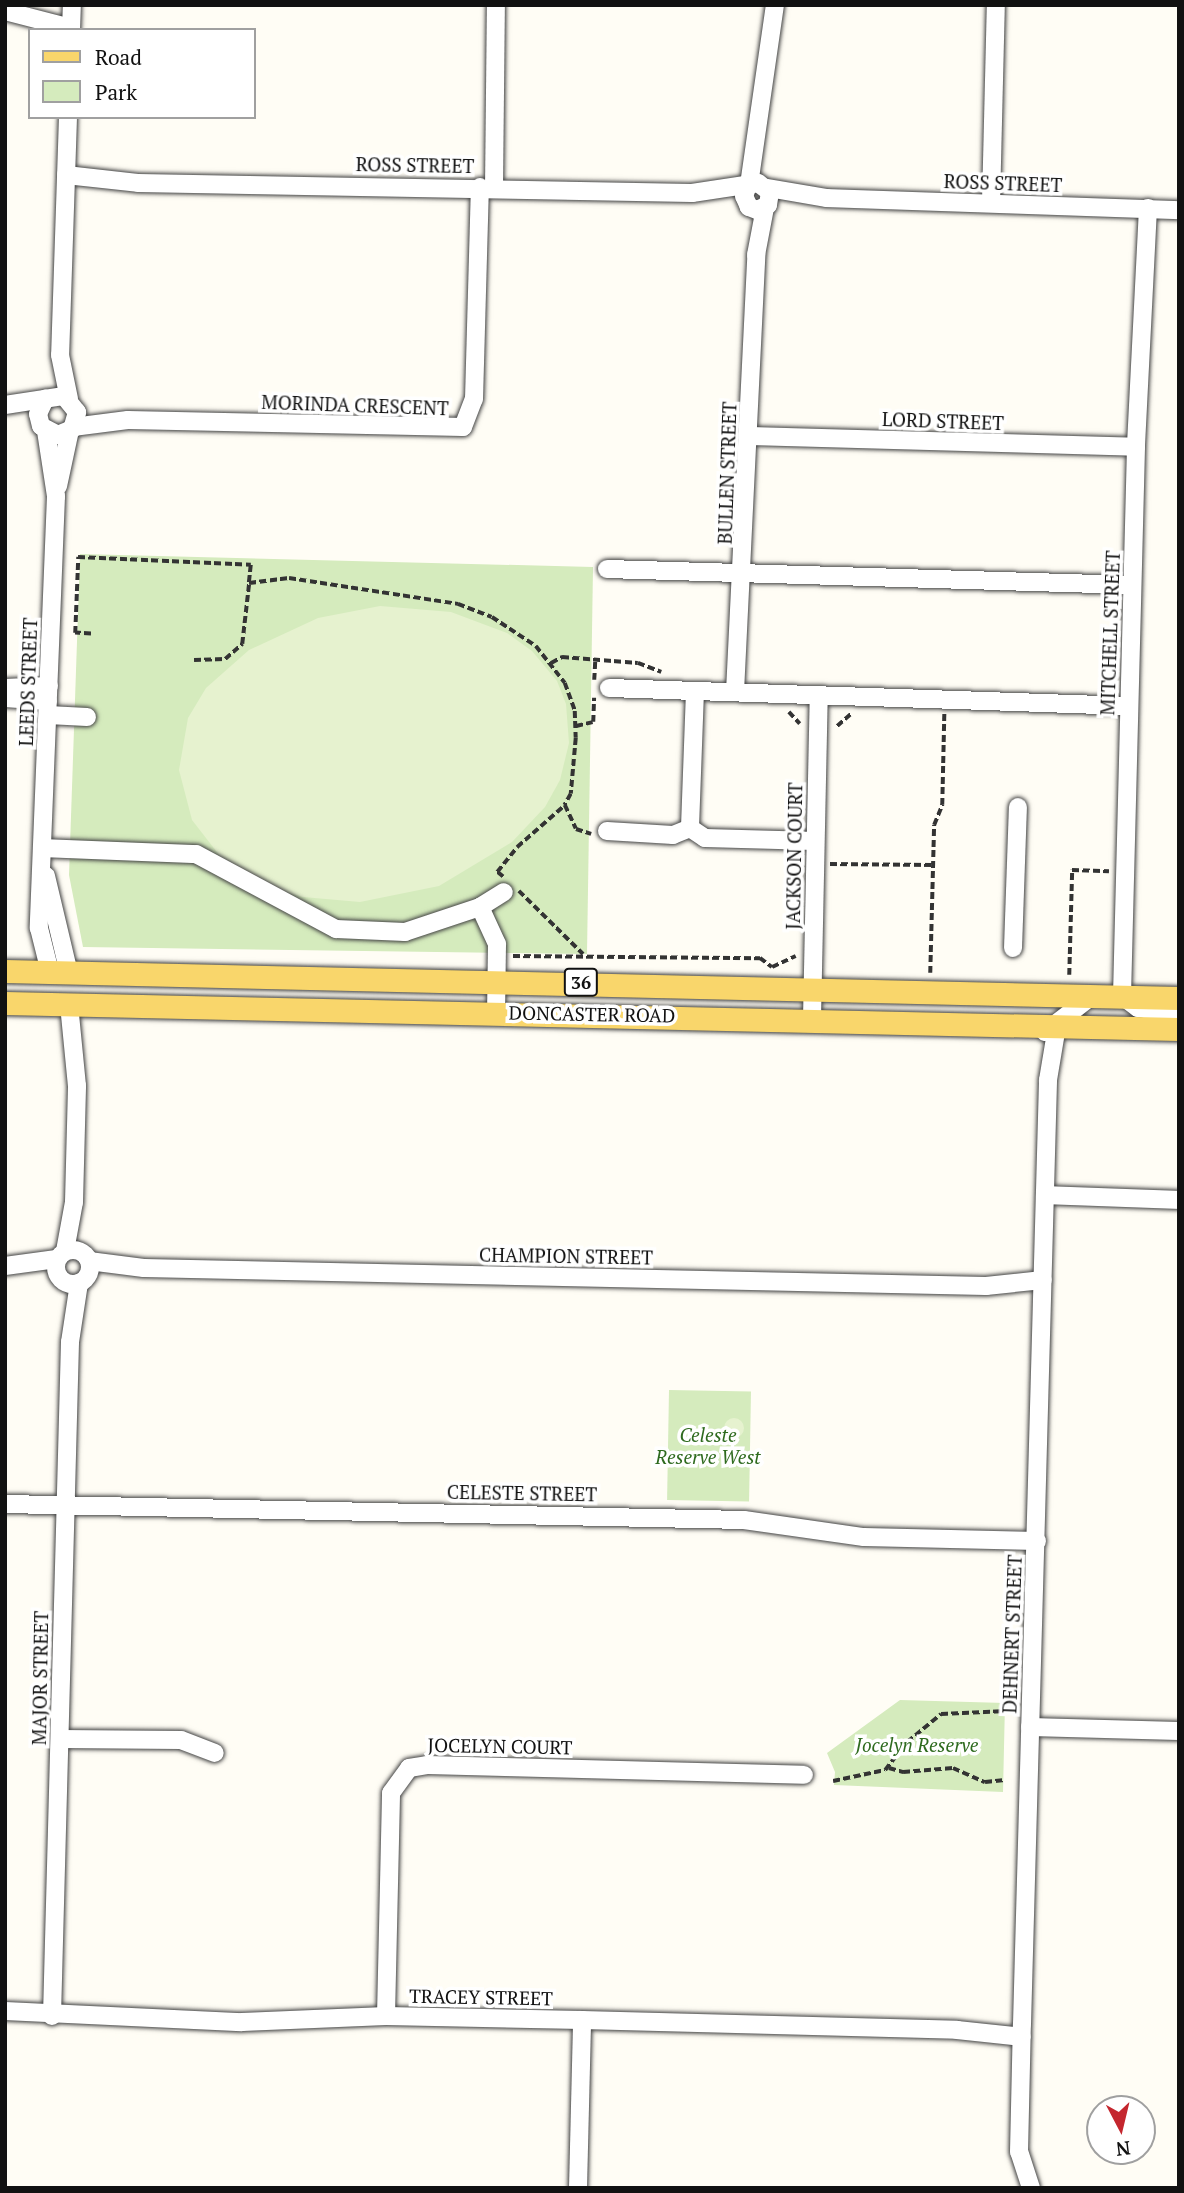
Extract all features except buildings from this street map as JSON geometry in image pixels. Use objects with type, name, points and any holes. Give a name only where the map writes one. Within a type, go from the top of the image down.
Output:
[{"type":"main road","name":"DONCASTER ROAD","points":[[5,971],[1179,998]]},
{"type":"main road","points":[[60,972],[69,1005]]},
{"type":"main road","name":"DONCASTER ROAD","points":[[5,1003],[812,1018],[1179,1029]]},
{"type":"street","points":[[71,28],[72,5]]},
{"type":"street","name":"MORINDA CRESCENT","points":[[5,408],[58,435],[71,429],[128,420],[463,427],[474,399],[496,5]]},
{"type":"street","name":"BULLEN STREET","points":[[735,692],[750,436],[760,130],[775,5]]},
{"type":"street","points":[[991,203],[996,5]]},
{"type":"street","points":[[5,11],[67,28]]},
{"type":"street","points":[[42,425],[60,355],[68,119]]},
{"type":"street","name":"ROSS STREET","points":[[66,181],[487,187],[1179,210]]},
{"type":"street","name":"MITCHELL STREET","points":[[1122,996],[1136,447],[1148,208]]},
{"type":"street","points":[[60,355],[72,403]]},
{"type":"street","name":"MORINDA CRESCENT","points":[[5,408],[47,398],[128,420]]},
{"type":"street","name":"LEEDS STREET","points":[[60,972],[44,869],[44,848],[55,496],[71,429],[72,403]]},
{"type":"street","name":"LEEDS STREET","points":[[42,425],[55,496]]},
{"type":"street","name":"LORD STREET","points":[[750,436],[1136,447]]},
{"type":"street","points":[[607,569],[1132,585]]},
{"type":"street","points":[[5,688],[49,700],[87,717]]},
{"type":"street","points":[[609,688],[1129,706]]},
{"type":"street","points":[[690,828],[695,691]]},
{"type":"street","name":"JACKSON COURT","points":[[812,1018],[819,695]]},
{"type":"street","points":[[5,698],[49,700]]},
{"type":"street","points":[[1013,948],[1018,807]]},
{"type":"street","points":[[607,831],[673,835],[690,828]]},
{"type":"street","points":[[690,828],[705,838],[815,841]]},
{"type":"street","points":[[44,848],[196,854],[336,929],[405,932],[480,907],[510,887]]},
{"type":"street","points":[[480,907],[497,944],[496,1013]]},
{"type":"street","points":[[1053,1026],[1093,995]]},
{"type":"street","points":[[1122,996],[1138,1008],[1179,1015]]},
{"type":"street","name":"MAJOR STREET","points":[[52,2016],[77,1086],[69,1005]]},
{"type":"street","name":"DEHNERT STREET","points":[[1031,2188],[1019,2152],[1048,1080],[1043,1044],[1053,1026]]},
{"type":"street","points":[[1045,1195],[1179,1199]]},
{"type":"street","name":"CHAMPION STREET","points":[[72,1267],[1043,1286]]},
{"type":"street","name":"CELESTE STREET","points":[[5,1504],[66,1502],[744,1520],[863,1537],[1037,1541]]},
{"type":"street","points":[[1030,1727],[1179,1731]]},
{"type":"street","points":[[60,1739],[181,1740],[215,1754]]},
{"type":"street","name":"JOCELYN COURT","points":[[386,2016],[391,1793],[408,1768],[804,1775]]},
{"type":"street","name":"TRACEY STREET","points":[[5,2011],[52,2016],[242,2022],[386,2016],[1022,2031]]},
{"type":"street","points":[[578,2188],[582,2020]]},
{"type":"path","points":[[91,634],[75,633],[78,557],[251,565],[242,644],[225,659],[194,660]]},
{"type":"path","points":[[249,583],[289,578],[458,604],[492,617],[551,663],[565,683],[576,726],[571,794],[565,805],[497,872],[583,955]]},
{"type":"path","points":[[576,726],[593,722],[594,661]]},
{"type":"path","points":[[818,737],[831,737],[839,721],[853,713],[853,696]]},
{"type":"path","points":[[930,973],[934,825],[942,805],[944,699]]},
{"type":"path","points":[[565,805],[576,829],[591,834],[607,831]]},
{"type":"path","points":[[1069,976],[1072,870],[1111,872],[1112,859]]},
{"type":"path","points":[[815,864],[933,865]]},
{"type":"path","points":[[496,957],[583,955],[760,958],[772,967],[796,958],[797,944]]},
{"type":"path","points":[[889,1768],[907,1742],[941,1714],[1007,1711]]},
{"type":"path","points":[[833,1781],[889,1768],[903,1772],[953,1768],[985,1782],[1005,1780]]},
{"type":"green space","points":[[80,554],[593,567],[587,954],[83,947],[69,875]]},
{"type":"green space","points":[[380,606],[451,612],[507,633],[532,651],[557,681],[566,704],[569,743],[560,780],[545,807],[512,842],[439,886],[360,902],[303,897],[265,886],[227,865],[192,820],[179,770],[188,718],[206,688],[249,650],[318,618]]},
{"type":"green space","name":"Celeste Reserve West","points":[[669,1390],[751,1391],[749,1501],[667,1500]]},
{"type":"green space","points":[[730,1418],[738,1418],[744,1428],[738,1438],[730,1438],[724,1432],[724,1424]]},
{"type":"green space","name":"Jocelyn Reserve","points":[[900,1700],[1005,1703],[1003,1792],[834,1785],[835,1772],[827,1753]]}]
